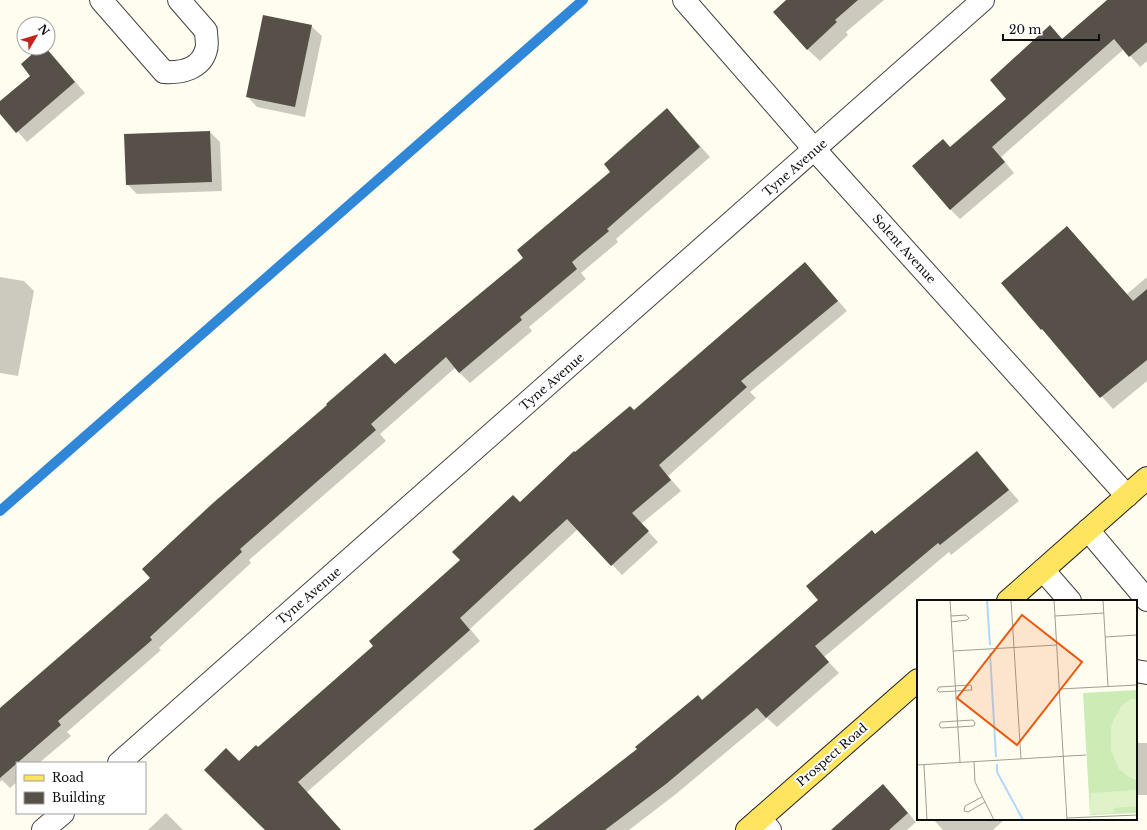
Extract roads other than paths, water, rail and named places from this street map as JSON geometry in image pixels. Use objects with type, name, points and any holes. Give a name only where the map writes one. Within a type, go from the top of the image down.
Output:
[{"type":"main road","points":[[1009,600],[1147,478]]},
{"type":"main road","name":"Prospect Road","points":[[759,826],[917,681]]},
{"type":"street","points":[[101,0],[164,72],[179,73],[196,65],[206,51],[206,31],[179,0]]},
{"type":"street","name":"Solent Avenue","points":[[684,0],[815,150],[1128,496]]},
{"type":"street","name":"Tyne Avenue","points":[[120,762],[815,150],[983,0]]},
{"type":"street","points":[[1088,530],[1147,600]]},
{"type":"street","points":[[1043,570],[1069,600]]},
{"type":"street","points":[[1137,671],[1147,673]]},
{"type":"street","points":[[43,830],[62,814]]},
{"type":"waterway","points":[[0,511],[583,0]]}]
